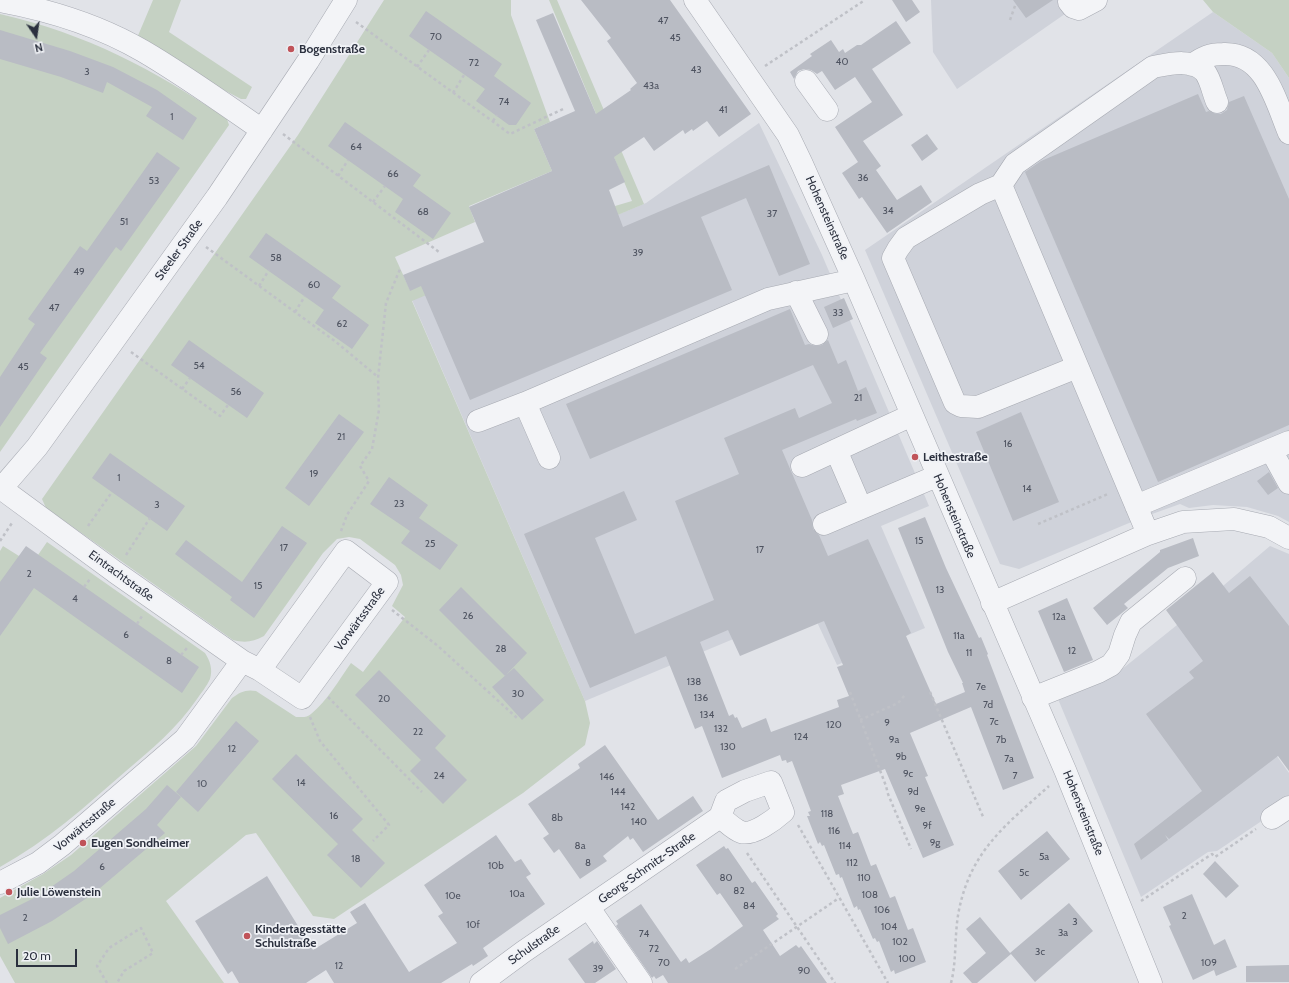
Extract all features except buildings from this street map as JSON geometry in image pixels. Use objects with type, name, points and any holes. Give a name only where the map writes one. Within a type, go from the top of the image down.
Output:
[{"type":"street","name":"Hohensteinstraße","points":[[695,0],[788,135],[854,280],[937,476],[1065,770],[1151,983]]},
{"type":"street","points":[[1069,2],[1073,8],[1080,9],[1096,0]]},
{"type":"street","points":[[0,1],[76,21],[142,50],[264,126]]},
{"type":"street","name":"Steeler Straße","points":[[1,490],[37,447],[190,235],[264,126],[343,5]]},
{"type":"street","points":[[1192,65],[1205,56],[1218,54],[1243,56],[1263,75],[1289,133]]},
{"type":"street","points":[[1077,367],[978,408],[961,406],[955,403],[893,258],[906,238],[980,194],[1001,185],[1016,164],[1153,67],[1176,63],[1192,65],[1200,68],[1206,74],[1217,102]]},
{"type":"street","points":[[806,81],[827,110]]},
{"type":"street","points":[[1001,185],[1148,534]]},
{"type":"street","points":[[478,421],[525,403],[768,299],[854,280]]},
{"type":"street","points":[[796,292],[817,334]]},
{"type":"street","points":[[525,403],[549,458]]},
{"type":"street","points":[[802,466],[912,415]]},
{"type":"street","points":[[1136,506],[1280,446],[1289,483]]},
{"type":"street","points":[[836,450],[861,508]]},
{"type":"street","points":[[824,524],[937,476]]},
{"type":"street","name":"Eintrachtstraße","points":[[1,490],[115,572],[251,665]]},
{"type":"street","points":[[992,603],[1148,534],[1183,522],[1234,519],[1269,528],[1289,538]]},
{"type":"street","name":"Vorwärtsstraße","points":[[0,883],[38,863],[62,845],[185,739],[251,665],[346,551],[387,582],[308,690]]},
{"type":"street","points":[[1033,698],[1098,672],[1111,664],[1119,654],[1131,622],[1185,578]]},
{"type":"street","points":[[251,665],[308,690]]},
{"type":"street","name":"Georg-Schmitz-Straße","points":[[641,983],[589,908],[720,817],[726,801],[745,791],[771,782],[783,812]]},
{"type":"street","points":[[720,817],[733,828],[742,833],[756,830],[772,822],[783,812]]},
{"type":"street","name":"Schulstraße","points":[[481,983],[589,908]]},
{"type":"path","points":[[749,77],[865,0]]},
{"type":"path","points":[[1010,20],[1016,3]]},
{"type":"path","points":[[343,5],[417,67],[510,134],[563,108]]},
{"type":"path","points":[[417,67],[429,50]]},
{"type":"path","points":[[453,93],[464,75]]},
{"type":"path","points":[[493,121],[497,115]]},
{"type":"path","points":[[264,126],[338,176],[439,252]]},
{"type":"path","points":[[338,176],[348,160]]},
{"type":"path","points":[[373,202],[385,186]]},
{"type":"path","points":[[190,235],[337,341],[378,378]]},
{"type":"path","points":[[346,551],[339,537],[347,515],[369,481],[360,466],[372,449],[379,410],[378,378],[386,303],[400,269]]},
{"type":"path","points":[[260,286],[269,270]]},
{"type":"path","points":[[295,312],[305,296]]},
{"type":"path","points":[[115,340],[220,416],[228,405]]},
{"type":"path","points":[[182,389],[190,378]]},
{"type":"path","points":[[1038,524],[1127,486]]},
{"type":"path","points":[[76,544],[112,492]]},
{"type":"path","points":[[115,572],[150,518]]},
{"type":"path","points":[[84,587],[90,579]]},
{"type":"path","points":[[376,598],[438,646],[517,718]]},
{"type":"path","points":[[137,624],[142,616]]},
{"type":"path","points":[[308,690],[422,792]]},
{"type":"path","points":[[308,690],[320,741],[389,825],[373,841]]},
{"type":"path","points":[[850,692],[888,794],[911,849]]},
{"type":"path","points":[[930,692],[984,819]]},
{"type":"path","points":[[860,720],[898,703],[905,695]]},
{"type":"path","points":[[951,983],[959,908],[973,866],[994,836],[1065,770]]},
{"type":"path","points":[[783,812],[794,818],[888,983]]},
{"type":"path","points":[[1122,913],[1212,854],[1215,858],[1281,812]]},
{"type":"path","points":[[742,833],[743,847],[835,983]]},
{"type":"path","points":[[735,969],[839,898]]},
{"type":"path","points":[[107,983],[97,966],[109,948],[141,928],[154,953],[124,971],[117,983]]},
{"type":"shaded area","points":[[931,0],[1085,0],[957,89],[933,52]]},
{"type":"shaded area","points":[[1213,12],[1272,53],[1289,78],[1289,522],[1278,516],[1247,507],[1213,505],[1189,508],[1180,504],[1141,518],[1019,569],[1000,564],[865,250]]},
{"type":"shaded area","points":[[759,123],[822,255],[929,506],[881,526],[925,628],[837,665],[810,607],[585,701],[412,300],[646,203]]},
{"type":"shaded area","points":[[1270,546],[1289,554],[1289,723],[1266,741],[1289,773],[1289,795],[1266,810],[1269,816],[1217,851],[1208,852],[1141,897],[1058,699],[1116,674],[1177,625]]},
{"type":"green space","points":[[153,0],[181,0],[169,32],[252,87],[246,99],[241,99],[199,77],[137,38]]},
{"type":"green space","points":[[384,0],[511,0],[511,15],[550,122],[534,129],[552,171],[469,206],[475,222],[395,257],[410,290],[615,206],[632,201],[549,0],[557,0],[644,204],[412,301],[585,701],[590,723],[585,745],[523,793],[334,919],[313,916],[256,833],[246,835],[166,901],[224,983],[15,983],[0,956],[0,898],[43,874],[71,855],[196,746],[232,698],[240,693],[252,690],[256,691],[296,717],[308,716],[328,697],[351,663],[363,672],[405,617],[392,606],[403,585],[401,575],[395,565],[360,539],[349,537],[337,539],[323,553],[264,636],[256,640],[249,641],[233,640],[46,508],[42,499],[298,135]]},
{"type":"green space","points":[[1203,0],[1289,0],[1289,78],[1272,53],[1213,12]]},
{"type":"green space","points":[[0,14],[32,22],[62,32],[118,55],[173,84],[200,101],[227,119],[229,125],[0,452]]},
{"type":"green space","points":[[47,542],[205,653],[210,665],[211,675],[207,684],[189,710],[173,729],[155,746],[66,822],[34,846],[0,867],[0,551],[3,546],[19,556],[38,555]]},
{"type":"place","name":"Bogenstraße","points":[[291,49]]},
{"type":"place","name":"Leithestraße","points":[[915,457]]},
{"type":"place","name":"Eugen Sondheimer","points":[[83,843]]},
{"type":"place","name":"Julie Löwenstein","points":[[9,892]]},
{"type":"place","name":"Kindertagesstätte Schulstraße","points":[[247,936]]}]
